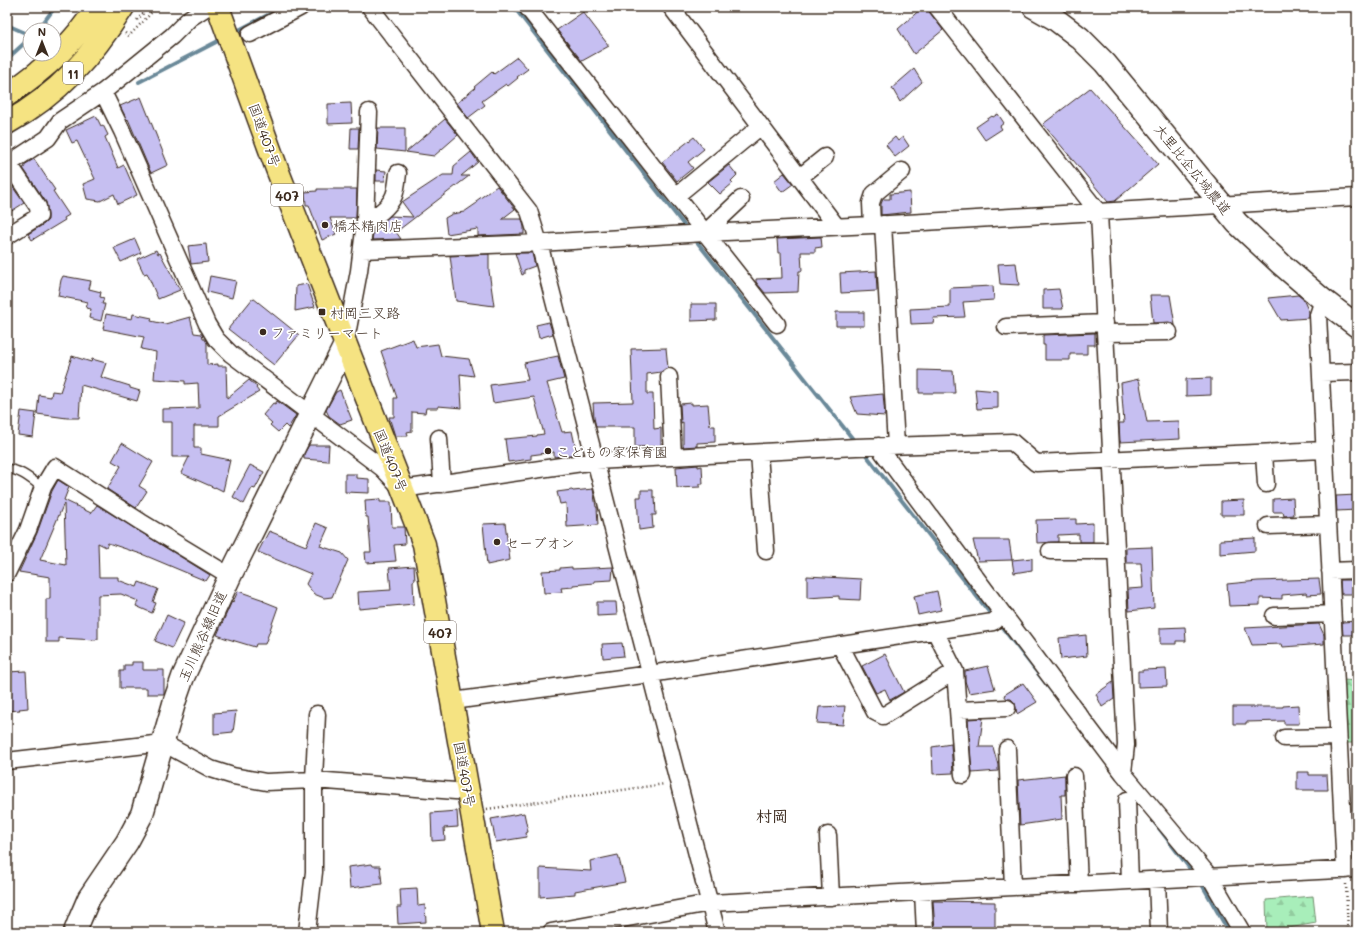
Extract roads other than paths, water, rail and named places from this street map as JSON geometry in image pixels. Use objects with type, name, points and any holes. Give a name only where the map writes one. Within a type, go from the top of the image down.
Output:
[{"type":"main road","name":"11","points":[[7,95],[56,58],[73,40],[97,7]]},
{"type":"main road","name":"11","points":[[7,123],[62,85],[98,45],[129,15]]},
{"type":"main road","name":"国道407号","points":[[232,28],[277,169],[424,544],[493,932]]},
{"type":"street","points":[[7,236],[39,216],[38,207],[8,164],[48,138],[60,121],[103,92],[172,36],[190,18],[207,7]]},
{"type":"street","points":[[232,28],[302,7]]},
{"type":"street","points":[[370,7],[529,211],[539,243],[596,461],[717,932]]},
{"type":"street","points":[[526,7],[676,196],[698,234],[777,324]]},
{"type":"street","points":[[670,7],[837,227]]},
{"type":"street","points":[[937,7],[1099,213],[1126,745],[1123,773]]},
{"type":"street","name":"大里比企広域農道","points":[[1034,7],[1055,18],[1080,38],[1105,63],[1237,223],[1281,264],[1323,300],[1357,326]]},
{"type":"street","points":[[103,92],[122,131],[207,324],[216,339],[231,354],[382,468],[402,489],[596,461],[896,445],[1012,442],[1036,463],[1324,450]]},
{"type":"street","points":[[345,345],[362,250],[365,222],[369,112]]},
{"type":"street","points":[[676,196],[761,126]]},
{"type":"street","points":[[800,177],[825,157]]},
{"type":"street","points":[[896,445],[878,225],[871,203],[874,194],[902,171]]},
{"type":"street","points":[[365,222],[372,219],[393,199],[398,173]]},
{"type":"street","points":[[362,250],[539,243],[1357,198]]},
{"type":"street","points":[[698,234],[741,199]]},
{"type":"street","points":[[551,932],[710,903],[1210,876],[1351,870],[1338,737],[1318,316],[1323,300]]},
{"type":"street","points":[[1006,327],[1105,328],[1169,332]]},
{"type":"street","name":"玉川熊谷線旧道","points":[[75,932],[89,898],[127,842],[142,814],[183,677],[230,576],[345,345]]},
{"type":"street","points":[[1321,373],[1357,372]]},
{"type":"street","points":[[669,377],[673,456]]},
{"type":"street","points":[[439,438],[442,484]]},
{"type":"street","points":[[878,446],[998,618],[1123,773],[1210,876],[1242,932]]},
{"type":"street","points":[[759,453],[766,551]]},
{"type":"street","points":[[1264,453],[1266,484]]},
{"type":"street","points":[[7,573],[28,530],[43,488],[55,467],[141,522],[230,576]]},
{"type":"street","points":[[1268,526],[1328,524]]},
{"type":"street","points":[[1050,551],[1116,551]]},
{"type":"street","points":[[1330,571],[1357,570]]},
{"type":"street","points":[[1274,616],[1332,614]]},
{"type":"street","points":[[453,701],[840,646],[935,631],[998,618]]},
{"type":"street","points":[[935,631],[955,670],[963,775]]},
{"type":"street","points":[[840,646],[875,712],[883,716],[955,670]]},
{"type":"street","points":[[958,710],[1007,708]]},
{"type":"street","points":[[307,932],[314,872],[314,780],[317,714]]},
{"type":"street","points":[[1284,738],[1338,737]]},
{"type":"street","points":[[7,761],[163,743],[211,769],[233,776],[266,782],[314,780],[469,802]]},
{"type":"street","points":[[1006,749],[1013,887]]},
{"type":"street","points":[[1074,776],[1079,884]]},
{"type":"street","points":[[1127,800],[1130,881]]},
{"type":"street","points":[[828,835],[831,897]]},
{"type":"street","points":[[1157,880],[1159,932]]},
{"type":"street","points":[[923,892],[925,932]]},
{"type":"lane","points":[[7,469],[12,469],[20,473],[43,488]]},
{"type":"waterway","points":[[44,22],[55,7]]},
{"type":"waterway","points":[[235,32],[283,7]]},
{"type":"waterway","points":[[514,7],[687,229]]},
{"type":"waterway","points":[[7,25],[22,32]]},
{"type":"waterway","points":[[139,82],[222,39]]},
{"type":"waterway","points":[[7,59],[22,45]]},
{"type":"waterway","points":[[694,238],[856,443]]},
{"type":"waterway","points":[[863,451],[993,617]]},
{"type":"waterway","points":[[998,622],[1054,694]]},
{"type":"waterway","points":[[1152,819],[1194,874]]},
{"type":"waterway","points":[[1200,881],[1229,932]]},
{"type":"place","name":"橋本精肉店","points":[[325,225]]},
{"type":"place","name":"村岡三叉路","points":[[322,312]]},
{"type":"place","name":"ファミリーマート","points":[[263,332]]},
{"type":"place","name":"こどもの家保育園","points":[[548,451]]},
{"type":"place","name":"セーブオン","points":[[497,542]]},
{"type":"district","name":"村岡","points":[[772,815]]}]
